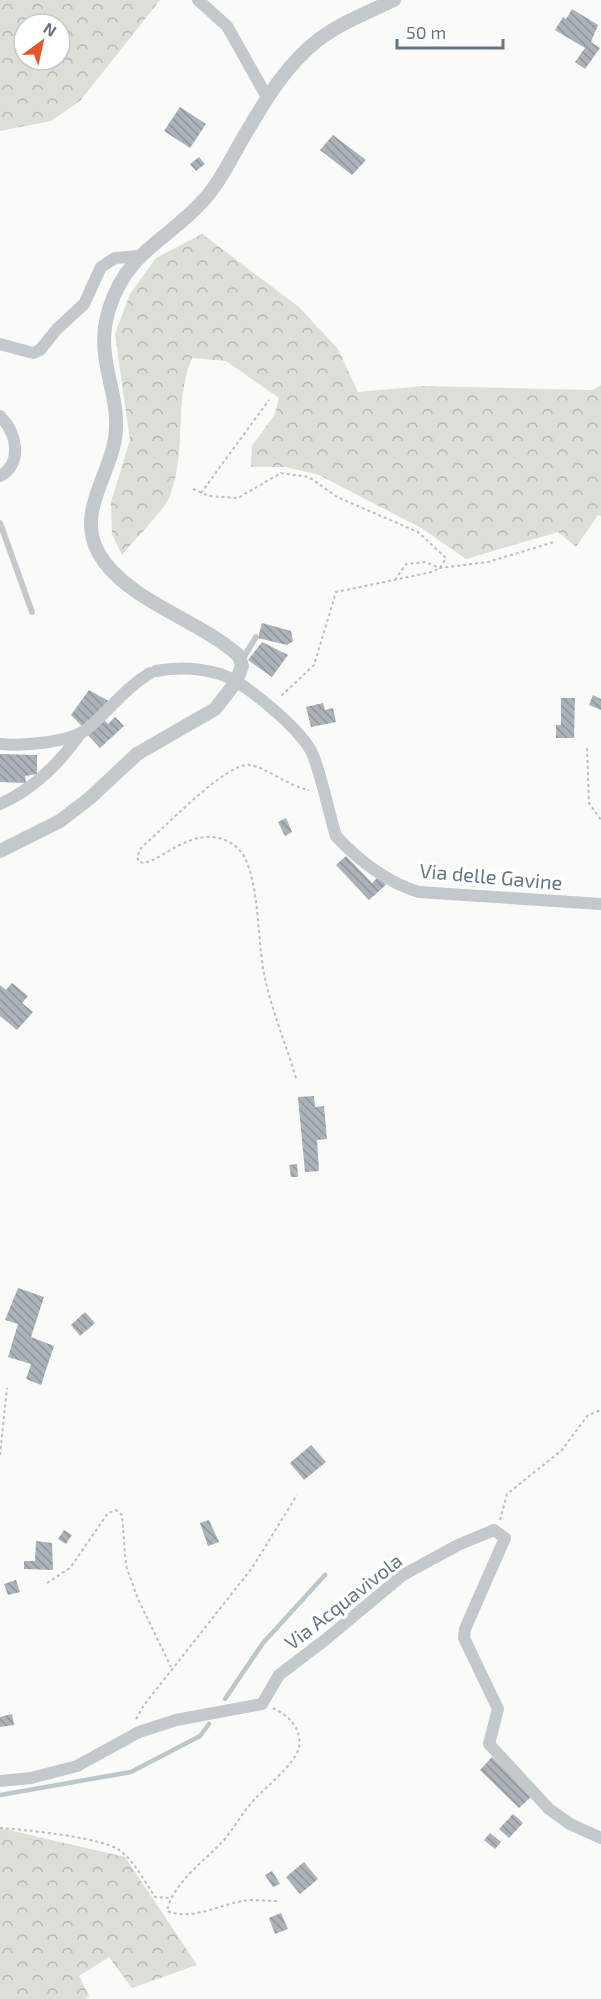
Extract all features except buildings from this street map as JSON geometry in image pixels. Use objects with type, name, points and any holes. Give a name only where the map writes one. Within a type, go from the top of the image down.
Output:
[{"type":"street","points":[[198,0],[227,26],[267,97]]},
{"type":"street","points":[[0,851],[60,821],[78,808],[137,754],[215,709],[236,682],[241,661],[228,647],[115,575],[97,550],[90,523],[92,507],[114,442],[116,428],[103,358],[102,336],[115,291],[130,266],[209,194],[267,97],[285,73],[319,39],[394,0]]},
{"type":"street","points":[[0,344],[33,353],[40,350],[84,304],[101,267],[115,258],[139,256]]},
{"type":"street","points":[[0,416],[14,435],[15,452],[11,467],[0,476]]},
{"type":"street","name":"Via delle Gavine","points":[[80,734],[126,690],[153,672],[194,669],[223,675],[269,707],[302,737],[313,754],[336,836],[399,886],[419,892],[601,904]]},
{"type":"street","points":[[0,744],[20,746],[80,734]]},
{"type":"street","points":[[0,804],[14,798],[45,776],[80,734]]},
{"type":"street","points":[[497,1531],[505,1538],[465,1629],[464,1638],[498,1708],[489,1744],[549,1809],[570,1824],[601,1838]]},
{"type":"street","name":"Via Acquavivola","points":[[262,1704],[279,1675],[403,1575],[458,1545],[488,1532],[497,1531]]},
{"type":"street","points":[[0,1780],[31,1778],[77,1767],[126,1739],[176,1720],[262,1704]]},
{"type":"lane","points":[[0,523],[32,612]]},
{"type":"lane","points":[[241,661],[256,637]]},
{"type":"path","points":[[201,493],[269,400]]},
{"type":"path","points":[[193,489],[209,496],[238,498],[281,473],[309,477],[337,497],[418,532],[446,558],[440,568]]},
{"type":"path","points":[[269,707],[314,665],[336,592],[432,572],[440,568],[488,562],[554,542]]},
{"type":"path","points":[[395,580],[406,564],[425,562],[440,568]]},
{"type":"path","points":[[588,748],[589,803],[601,820]]},
{"type":"path","points":[[296,1078],[265,975],[251,876],[245,858],[237,847],[216,837],[189,839],[149,863],[139,862],[138,852],[189,804],[235,768],[251,765],[302,788],[311,790],[321,786]]},
{"type":"path","points":[[0,1455],[7,1388]]},
{"type":"path","points":[[497,1531],[507,1494],[562,1450],[588,1415],[601,1410]]},
{"type":"path","points":[[126,1739],[144,1705],[171,1668],[252,1568],[297,1495]]},
{"type":"path","points":[[47,1583],[70,1568],[108,1513],[116,1510],[122,1515],[126,1566],[138,1599],[171,1668]]},
{"type":"path","points":[[262,1704],[282,1712],[293,1722],[298,1733],[299,1748],[286,1767],[252,1802],[225,1839],[170,1898],[167,1911],[177,1915],[217,1909],[243,1901],[277,1901]]},
{"type":"path","points":[[0,1828],[62,1834],[120,1850],[132,1862],[155,1897],[170,1898]]},
{"type":"green space","points":[[0,0],[160,0],[80,101],[51,121],[0,131]]},
{"type":"green space","points":[[202,234],[299,307],[338,349],[358,392],[424,386],[593,390],[601,385],[601,516],[598,515],[576,547],[558,532],[466,559],[423,529],[319,475],[286,467],[251,467],[252,446],[275,414],[279,398],[226,361],[192,358],[183,392],[178,463],[169,498],[122,555],[112,534],[111,502],[130,440],[115,334],[130,294],[156,258]]},
{"type":"green space","points":[[0,1828],[125,1857],[197,1965],[132,1988],[109,1957],[79,1976],[89,1996],[85,1999],[0,1999]]},
{"type":"waterway","points":[[225,1699],[263,1643],[325,1575]]},
{"type":"waterway","points":[[0,1795],[131,1772],[200,1736],[209,1724]]}]
